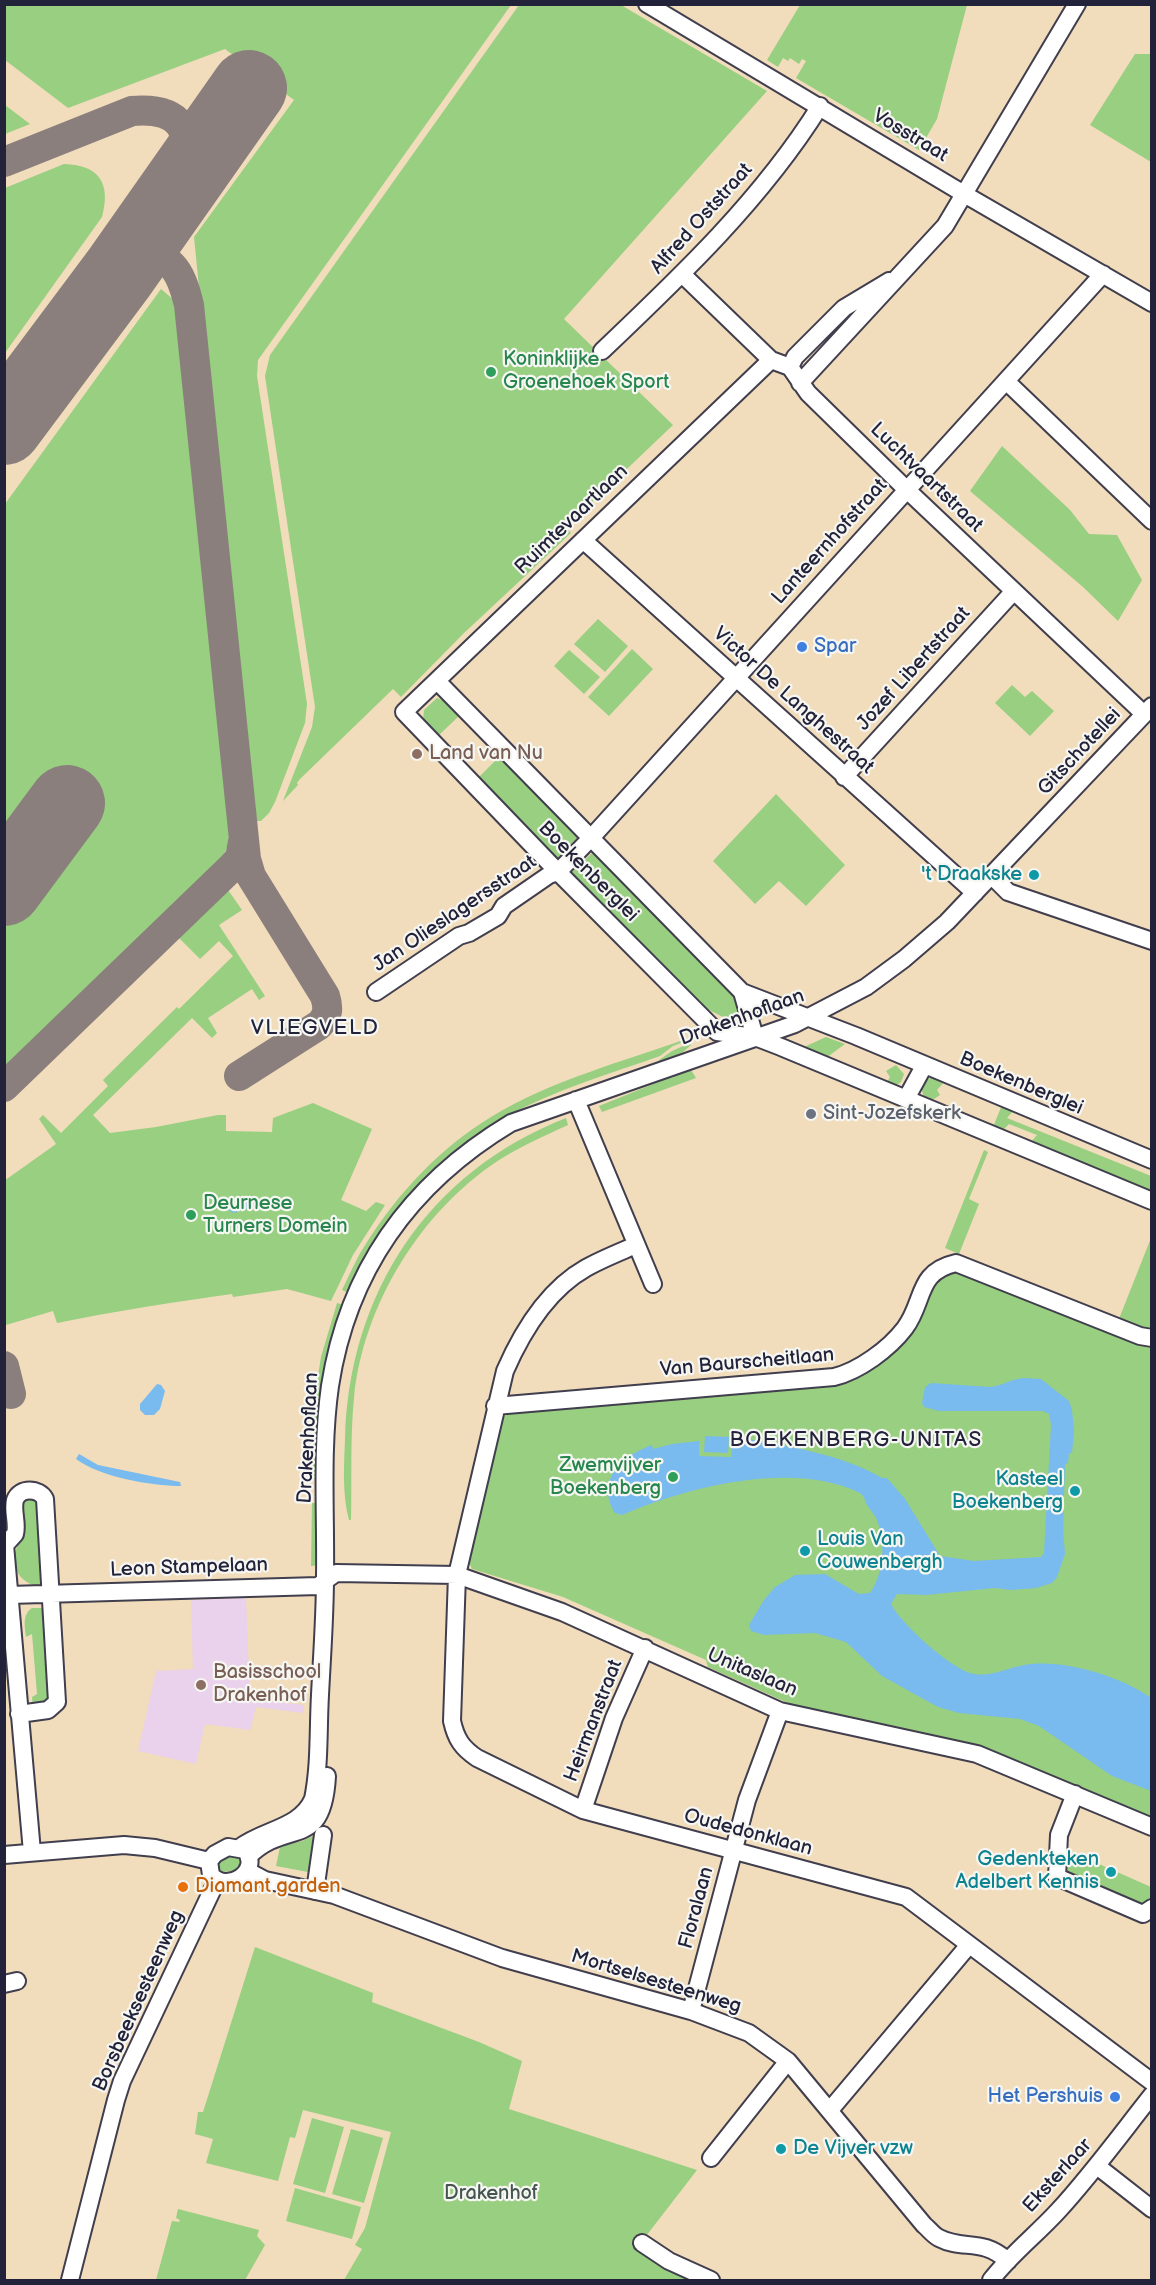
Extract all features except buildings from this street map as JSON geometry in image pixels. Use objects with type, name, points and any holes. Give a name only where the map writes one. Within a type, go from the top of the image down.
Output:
[{"type":"street","name":"Vosstraat","points":[[647,4],[964,194],[1152,303]]},
{"type":"street","points":[[800,383],[945,226],[1077,4]]},
{"type":"street","name":"Alfred Oststraat","points":[[602,351],[682,274],[783,161],[820,106]]},
{"type":"street","points":[[682,274],[771,360],[790,367],[795,357],[843,309],[882,283],[898,279]]},
{"type":"street","name":"Lanteernhofstraat","points":[[590,839],[1103,274]]},
{"type":"street","name":"Ruimtevaartlaan","points":[[404,712],[771,360]]},
{"type":"street","name":"Luchtvaartstraat","points":[[790,367],[808,393],[906,489],[1014,591],[1148,710]]},
{"type":"street","points":[[1005,381],[1152,521]]},
{"type":"street","name":"Victor De Langhestraat","points":[[583,540],[975,893]]},
{"type":"street","name":"Jozef Libertstraat","points":[[844,777],[1014,591]]},
{"type":"street","name":"Boekenberglei","points":[[437,681],[742,992],[1152,1160]]},
{"type":"street","name":"Gitschotellei","points":[[1039,826],[1148,710]]},
{"type":"street","name":"Boekenberglei","points":[[404,712],[717,1032],[755,1037],[1152,1201]]},
{"type":"street","name":"Drakenhoflaan","points":[[245,1858],[264,1843],[302,1831],[315,1821],[323,1808],[326,1792],[330,1576],[337,1428],[346,1360],[353,1333],[374,1280],[400,1238],[432,1196],[488,1150],[516,1132],[576,1100],[809,1018],[866,987],[904,959],[947,922],[1039,826]]},
{"type":"street","name":"Jan Olieslagersstraat","points":[[376,992],[459,936],[469,933],[498,916],[504,906],[549,874],[558,872],[590,839]]},
{"type":"street","points":[[992,876],[1008,892],[1152,941]]},
{"type":"street","name":"Boekenberglei","points":[[742,992],[755,1037]]},
{"type":"street","points":[[906,1099],[924,1066]]},
{"type":"street","points":[[576,1100],[653,1284]]},
{"type":"street","name":"Oudedonklaan","points":[[636,1245],[585,1269],[565,1283],[529,1323],[505,1371],[457,1575],[452,1721],[457,1739],[468,1752],[477,1758],[583,1810],[906,1897],[1152,2082]]},
{"type":"street","name":"Van Baurscheitlaan","points":[[495,1406],[834,1377],[849,1373],[861,1367],[905,1328],[930,1275],[945,1266],[956,1263],[1140,1336],[1152,1338]]},
{"type":"street","points":[[19,1714],[48,1710],[57,1702],[45,1500],[39,1492],[21,1492],[18,1495],[14,1506],[15,1534],[5,1545],[19,1714],[32,1852]]},
{"type":"street","name":"Unitaslaan","points":[[330,1576],[457,1575],[562,1612],[780,1711],[977,1754],[1152,1827]]},
{"type":"street","name":"Leon Stampelaan","points":[[9,1595],[318,1586],[330,1576]]},
{"type":"street","name":"Heirmanstraat","points":[[583,1810],[614,1718],[645,1648]]},
{"type":"street","name":"Floralaan","points":[[691,2011],[747,1800],[780,1711]]},
{"type":"street","points":[[1075,1794],[1059,1835],[1057,1877],[1143,1914],[1152,1908]]},
{"type":"street","points":[[315,1891],[323,1835]]},
{"type":"street","points":[[4,1855],[124,1845],[155,1848],[209,1861]]},
{"type":"street","points":[[228,1847],[245,1858],[236,1880],[228,1882],[217,1880],[210,1872],[209,1861],[215,1854],[228,1847]]},
{"type":"street","name":"Mortselsesteenweg","points":[[245,1858],[265,1880],[334,1895],[502,1958],[691,2011],[749,2033],[789,2061],[924,2225],[938,2238],[950,2242],[986,2246],[1008,2261]]},
{"type":"street","name":"Borsbeeksesteenweg","points":[[70,2280],[122,2081],[217,1880]]},
{"type":"street","points":[[830,2110],[969,1945]]},
{"type":"street","points":[[711,2158],[789,2061]]},
{"type":"street","name":"Eksterlaar","points":[[991,2280],[1057,2212],[1097,2166],[1152,2095]]},
{"type":"street","points":[[1097,2166],[1152,2208]]},
{"type":"street","points":[[642,2243],[669,2261],[711,2280]]},
{"type":"shaded area","name":"Basisschool Drakenhof","points":[[246,1598],[250,1699],[304,1705],[304,1713],[256,1707],[250,1730],[205,1724],[196,1764],[138,1751],[156,1671],[193,1669],[191,1600]]},
{"type":"green space","points":[[4,5],[511,5],[258,360],[257,376],[307,704],[305,723],[275,802],[261,821],[256,821],[251,813],[194,237],[294,100],[225,49],[68,108],[5,60]]},
{"type":"green space","name":"Koninklijke Groenehoek Sport","points":[[519,5],[621,5],[767,91],[564,319],[673,425],[566,527],[571,533],[463,634],[401,697],[393,689],[300,779],[298,785],[283,801],[312,727],[315,707],[265,376],[270,355]]},
{"type":"green space","points":[[800,5],[967,5],[937,119],[919,150],[796,78],[806,61],[802,59],[799,64],[790,58],[788,61],[783,58],[778,67],[767,60]]},
{"type":"green space","points":[[1135,54],[1151,54],[1151,162],[1090,125]]},
{"type":"green space","points":[[5,105],[30,124],[5,134]]},
{"type":"green space","points":[[64,164],[86,168],[100,178],[105,195],[102,217],[5,353],[5,188]]},
{"type":"green space","points":[[161,289],[175,301],[179,310],[231,833],[221,859],[5,1075],[5,504]]},
{"type":"green space","points":[[1002,446],[1070,510],[1089,534],[1117,535],[1142,580],[1118,621],[1083,587],[970,491]]},
{"type":"green space","points":[[598,619],[628,646],[605,672],[574,644]]},
{"type":"green space","points":[[632,649],[653,669],[609,716],[588,697]]},
{"type":"green space","points":[[569,650],[600,677],[584,694],[554,666]]},
{"type":"green space","points":[[1012,685],[1025,697],[1032,691],[1054,711],[1030,736],[995,703]]},
{"type":"green space","points":[[437,698],[447,702],[460,715],[438,736],[423,720],[424,710]]},
{"type":"green space","points":[[500,756],[579,836],[557,859],[478,778]]},
{"type":"green space","points":[[776,794],[845,865],[806,906],[779,881],[755,904],[713,861]]},
{"type":"green space","points":[[594,851],[728,988],[736,1000],[738,1012],[727,1019],[707,1009],[704,1011],[570,874]]},
{"type":"green space","name":"Deurnese Turners Domein","points":[[226,887],[242,910],[219,925],[265,996],[259,1000],[252,989],[208,1018],[217,1033],[212,1038],[192,1018],[93,1115],[110,1133],[218,1115],[226,1115],[226,1131],[272,1132],[273,1118],[313,1103],[372,1129],[341,1200],[366,1211],[376,1202],[385,1205],[353,1255],[331,1301],[287,1289],[233,1297],[232,1294],[189,1300],[57,1323],[53,1311],[6,1325],[4,1181],[56,1144],[39,1119],[43,1115],[61,1133],[108,1086],[103,1080],[233,956],[219,941],[200,959],[177,936]]},
{"type":"green space","points":[[826,1037],[845,1044],[826,1058],[804,1047]]},
{"type":"green space","points":[[689,1038],[660,1056],[544,1098],[507,1116],[475,1136],[416,1188],[380,1236],[349,1293],[342,1290],[363,1248],[393,1206],[422,1172],[472,1129],[514,1104],[562,1082]]},
{"type":"green space","points":[[690,1043],[691,1045],[683,1052],[660,1064],[659,1060]]},
{"type":"green space","points":[[896,1065],[904,1074],[901,1082],[895,1086],[887,1082],[890,1077],[886,1071]]},
{"type":"green space","points":[[691,1070],[696,1078],[602,1112],[599,1106],[673,1078],[671,1074]]},
{"type":"green space","points":[[932,1077],[945,1081],[937,1090],[940,1095],[931,1101],[925,1099],[921,1088],[925,1081]]},
{"type":"green space","points":[[1002,1105],[1014,1110],[1007,1118],[1151,1176],[1151,1192],[1031,1142],[1037,1135],[1009,1124],[1002,1131],[993,1127]]},
{"type":"green space","points":[[566,1118],[568,1125],[499,1160],[471,1181],[445,1206],[421,1233],[383,1295],[369,1329],[354,1398],[351,1520],[349,1520],[344,1490],[344,1470],[350,1386],[362,1335],[380,1288],[405,1244],[436,1205],[474,1170],[517,1141]]},
{"type":"green space","points":[[984,1150],[988,1152],[969,1199],[979,1204],[959,1254],[945,1248]]},
{"type":"green space","points":[[1151,1238],[1151,1817],[982,1746],[790,1704],[708,1667],[706,1660],[563,1597],[472,1569],[469,1562],[501,1419],[509,1413],[867,1368],[934,1279],[957,1270],[1113,1334]]},
{"type":"green space","points":[[337,1303],[344,1305],[321,1479],[313,1479],[313,1407],[321,1357]]},
{"type":"green space","points":[[24,1498],[37,1498],[43,1587],[25,1581],[15,1566],[15,1553],[24,1527]]},
{"type":"green space","points":[[312,1503],[320,1503],[320,1565],[311,1566]]},
{"type":"green space","points":[[32,1608],[44,1608],[49,1698],[47,1702],[33,1707],[32,1697],[37,1694],[32,1634],[26,1637],[25,1625],[25,1617]]},
{"type":"green space","points":[[313,1836],[308,1872],[276,1866],[280,1847]]},
{"type":"green space","points":[[1065,1849],[1151,1887],[1151,1898],[1144,1906],[1063,1874]]},
{"type":"green space","points":[[230,1856],[240,1857],[241,1865],[234,1871],[220,1872],[218,1865],[222,1859]]},
{"type":"green space","name":"Drakenhof","points":[[255,1947],[373,1993],[372,2002],[479,2042],[522,2061],[509,2109],[697,2170],[643,2240],[693,2280],[344,2280],[362,2249],[355,2245],[365,2228],[391,2132],[303,2110],[295,2138],[290,2137],[278,2181],[206,2163],[213,2139],[195,2134],[198,2112],[203,2112]]},
{"type":"green space","points":[[312,2118],[344,2127],[325,2193],[293,2184]]},
{"type":"green space","points":[[351,2129],[383,2138],[364,2203],[332,2194]]},
{"type":"green space","points":[[295,2188],[361,2207],[352,2239],[286,2221]]},
{"type":"green space","points":[[178,2209],[259,2230],[257,2236],[265,2245],[245,2280],[156,2280],[172,2221],[179,2222],[180,2220],[176,2218]]},
{"type":"water","points":[[247,1197],[251,1201],[249,1208],[233,1213],[230,1211],[231,1206],[238,1205],[242,1198]]},
{"type":"water","points":[[1023,1378],[1041,1379],[1069,1401],[1072,1410],[1074,1431],[1072,1453],[1069,1453],[1068,1463],[1065,1464],[1063,1530],[1065,1554],[1057,1577],[1052,1583],[1036,1588],[1011,1590],[995,1588],[926,1595],[897,1594],[891,1604],[905,1623],[928,1645],[965,1671],[980,1675],[1024,1665],[1055,1664],[1108,1676],[1151,1698],[1151,1791],[1112,1776],[1039,1726],[1020,1719],[959,1713],[938,1707],[882,1676],[846,1642],[815,1633],[764,1635],[751,1631],[749,1625],[764,1600],[775,1587],[795,1575],[825,1574],[859,1594],[870,1593],[881,1567],[882,1538],[876,1518],[860,1493],[833,1483],[772,1478],[708,1487],[677,1495],[622,1515],[615,1513],[610,1501],[608,1490],[615,1471],[622,1463],[641,1450],[652,1445],[653,1449],[699,1441],[699,1456],[731,1457],[733,1437],[744,1438],[833,1457],[882,1478],[887,1478],[905,1499],[940,1556],[974,1561],[1041,1557],[1044,1553],[1051,1425],[1049,1414],[1043,1411],[939,1411],[924,1407],[922,1403],[925,1387],[931,1383],[990,1387]]},
{"type":"water","points":[[157,1384],[161,1385],[165,1391],[160,1409],[154,1415],[145,1415],[140,1410],[140,1404]]},
{"type":"water","points":[[705,1436],[729,1437],[728,1453],[704,1452]]},
{"type":"water","points":[[79,1454],[98,1465],[180,1482],[181,1486],[141,1482],[98,1471],[76,1459]]},
{"type":"taxiway","points":[[4,162],[132,111],[149,111],[162,113],[173,118],[180,125],[185,134],[187,146],[186,176]]},
{"type":"taxiway","points":[[119,273],[132,258],[156,257],[165,260],[178,273],[186,293],[246,859],[251,876],[325,996],[327,1005],[326,1015],[319,1025],[239,1076]]},
{"type":"taxiway","points":[[4,1087],[233,866],[240,858],[243,842]]},
{"type":"taxiway","points":[[4,1366],[11,1394]]},
{"type":"runway","points":[[4,427],[119,273],[249,88]]},
{"type":"runway","points":[[4,888],[67,803]]},
{"type":"place","name":"Koninklijke Groenehoek Sport","points":[[491,372]]},
{"type":"place","name":"Spar","points":[[802,647]]},
{"type":"place","name":"Land van Nu","points":[[417,754]]},
{"type":"place","name":"'t Draakske","points":[[1034,875]]},
{"type":"place","name":"Sint-Jozefskerk","points":[[811,1114]]},
{"type":"place","name":"Deurnese Turners Domein","points":[[191,1215]]},
{"type":"place","name":"Zwemvijver Boekenberg","points":[[673,1477]]},
{"type":"place","name":"Kasteel Boekenberg","points":[[1075,1491]]},
{"type":"place","name":"Louis Van Couwenbergh","points":[[805,1551]]},
{"type":"place","name":"Basisschool Drakenhof","points":[[201,1685]]},
{"type":"place","name":"Gedenkteken Adelbert Kennis","points":[[1111,1872]]},
{"type":"place","name":"Diamant garden","points":[[183,1887]]},
{"type":"place","name":"Het Pershuis","points":[[1115,2097]]},
{"type":"place","name":"De Vijver vzw","points":[[781,2149]]},
{"type":"district","name":"VLIEGVELD","points":[[315,1029]]},
{"type":"district","name":"BOEKENBERG-UNITAS","points":[[856,1441]]}]
